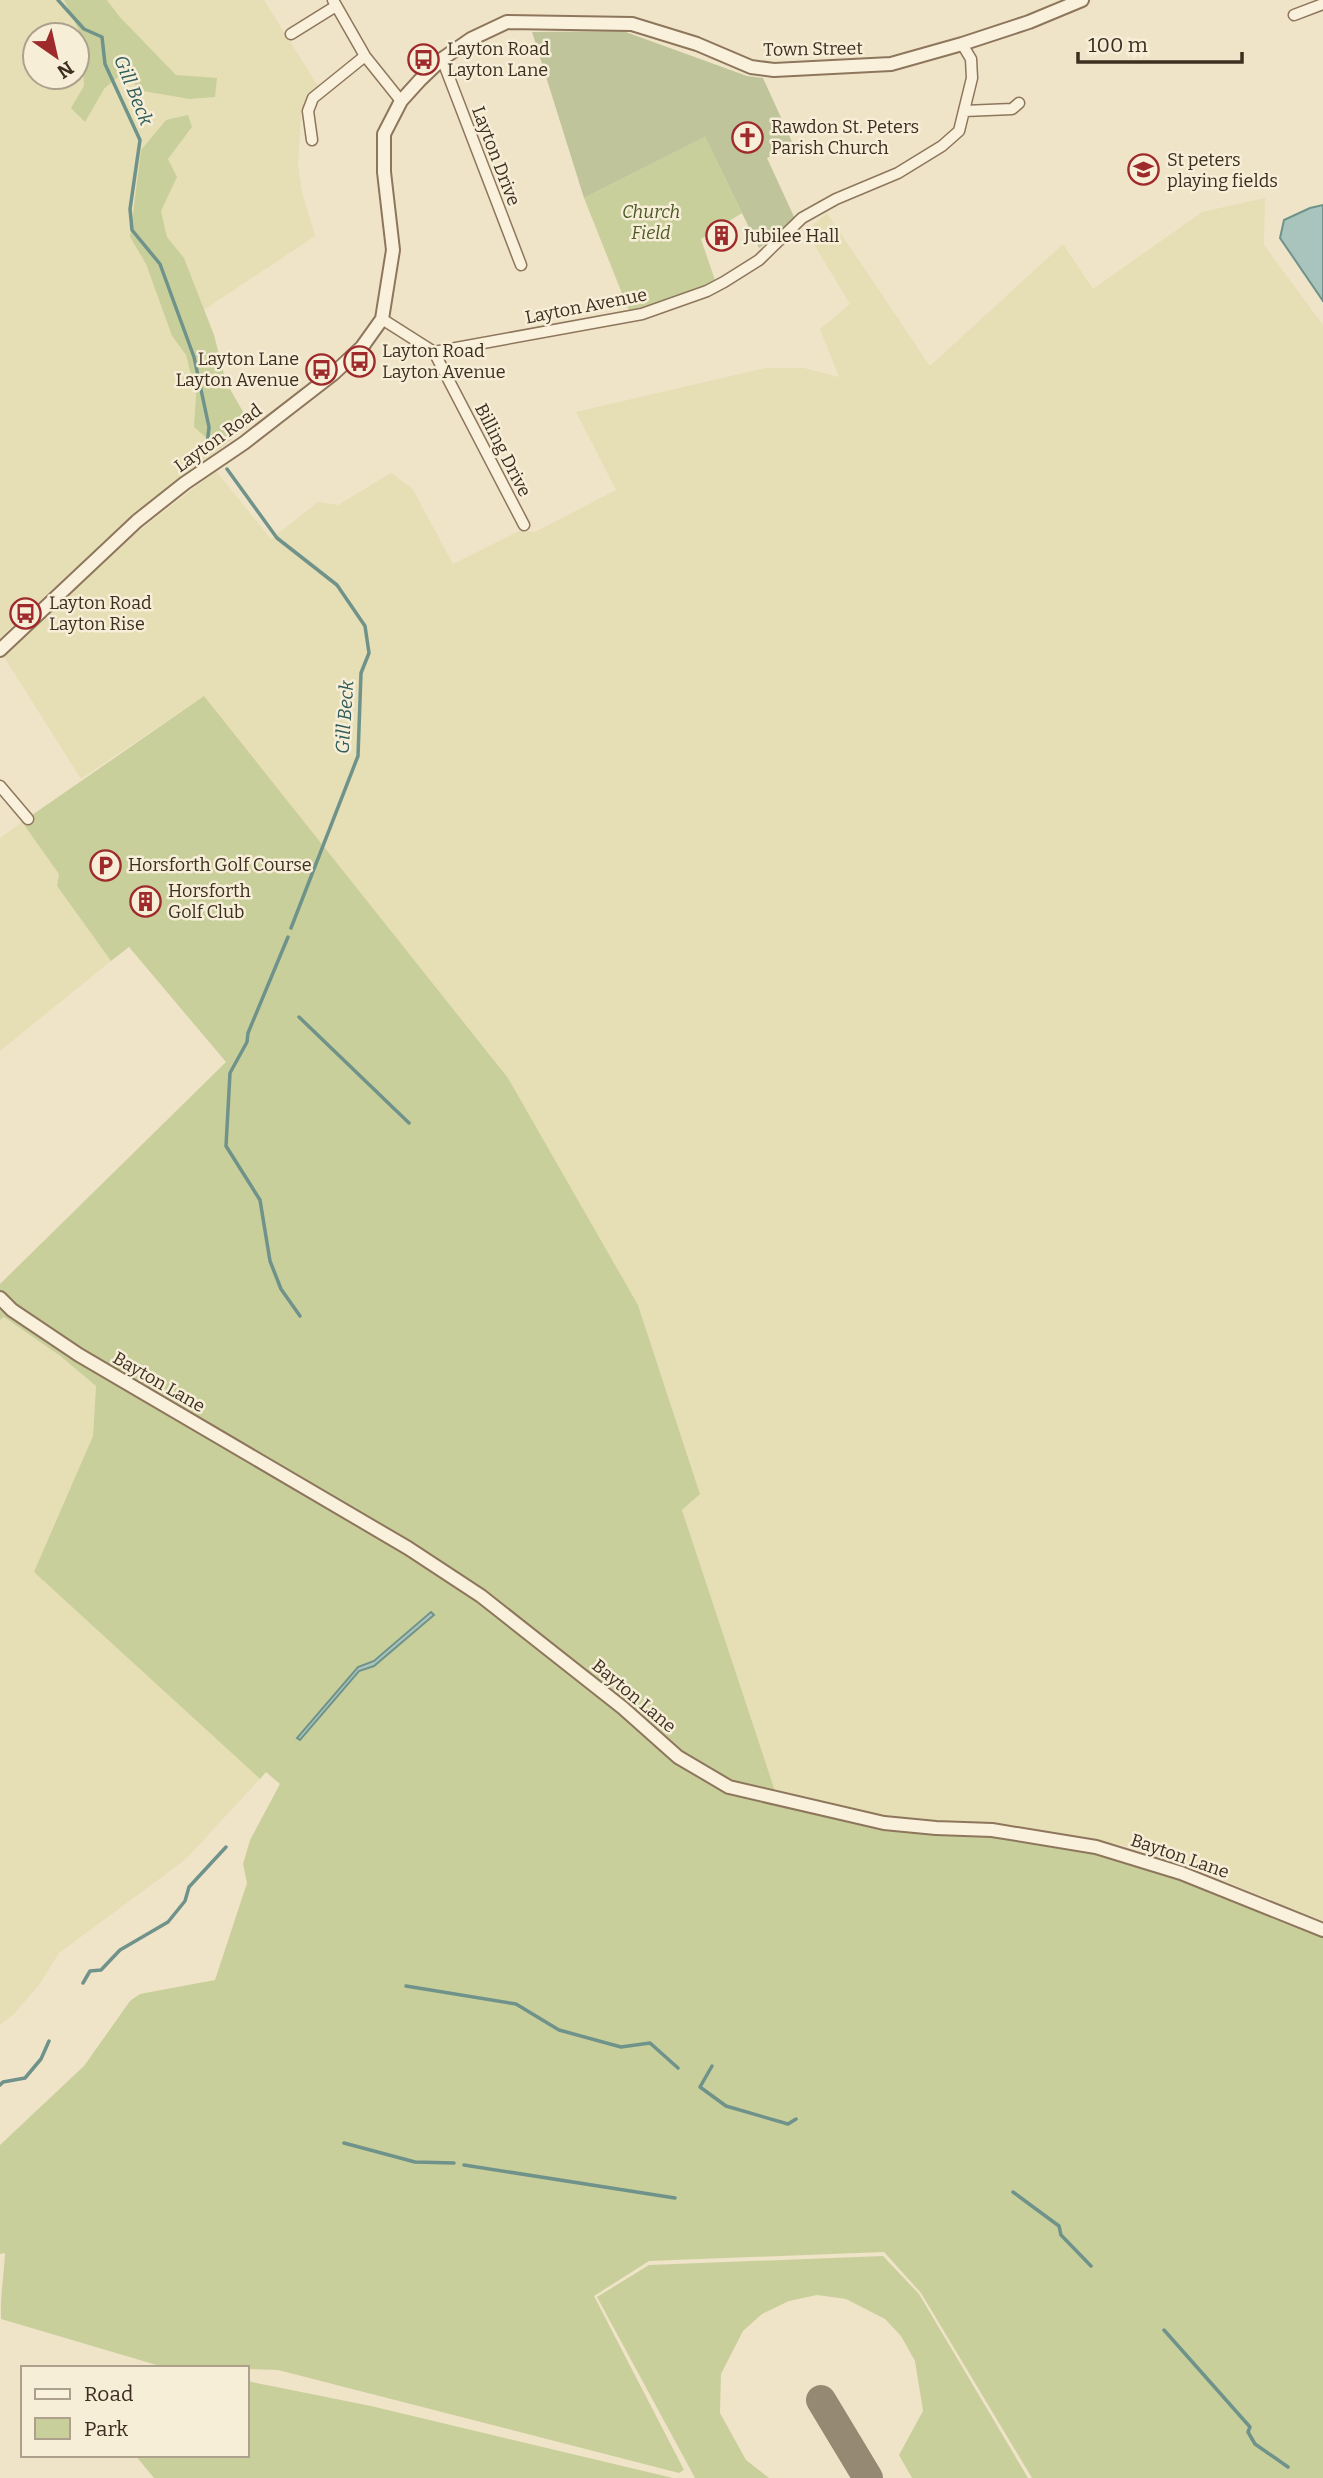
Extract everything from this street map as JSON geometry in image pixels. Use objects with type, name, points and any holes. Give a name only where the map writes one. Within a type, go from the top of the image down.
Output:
[{"type":"street","name":"Town Street","points":[[401,101],[442,59],[471,39],[507,22],[632,24],[697,44],[751,66],[774,70],[891,64],[1029,22],[1081,0]]},
{"type":"street","points":[[291,34],[335,3],[365,56],[401,101]]},
{"type":"street","points":[[1294,15],[1323,4]]},
{"type":"street","name":"Layton Avenue","points":[[434,352],[642,314],[707,291],[759,260],[802,218],[836,199],[898,173],[942,146],[959,131],[972,78],[971,59],[962,44]]},
{"type":"street","points":[[312,140],[309,104],[365,56]]},
{"type":"street","name":"Layton Drive","points":[[442,59],[521,265]]},
{"type":"street","name":"Layton Road","points":[[0,650],[136,521],[333,374],[362,346],[382,319],[393,250],[384,134],[401,101]]},
{"type":"street","points":[[964,111],[1012,109],[1019,103]]},
{"type":"street","points":[[382,319],[434,352]]},
{"type":"street","name":"Billing Drive","points":[[434,352],[524,526]]},
{"type":"street","points":[[0,786],[27,819]]},
{"type":"street","name":"Bayton Lane","points":[[0,1298],[12,1310],[79,1355],[396,1541],[460,1582],[557,1655],[678,1757],[729,1787],[884,1823],[992,1830],[1096,1847],[1181,1873],[1323,1930]]},
{"type":"shaded area","points":[[0,0],[64,0],[74,21],[21,21],[21,91],[91,91],[91,87],[105,89],[122,74],[190,99],[215,96],[176,75],[107,0],[264,0],[318,86],[307,97],[301,116],[298,165],[302,192],[315,236],[204,310],[184,258],[167,237],[161,211],[176,178],[168,159],[192,127],[166,120],[141,150],[130,237],[146,264],[172,336],[186,355],[196,395],[195,427],[219,449],[130,517],[0,638]]},
{"type":"shaded area","points":[[1265,198],[1264,245],[1323,325],[1323,1921],[1188,1866],[1121,1845],[994,1824],[890,1817],[775,1791],[682,1510],[700,1493],[638,1305],[508,1078],[204,696],[81,779],[4,657],[136,533],[216,471],[271,539],[318,502],[338,505],[391,473],[412,488],[453,564],[519,531],[535,532],[616,490],[576,412],[765,368],[804,368],[839,377],[820,329],[850,304],[806,231],[827,213],[930,366],[1063,244],[1093,289],[1202,212]]},
{"type":"shaded area","points":[[22,822],[59,874],[57,886],[111,961],[0,1051],[0,838]]},
{"type":"shaded area","points":[[4,1317],[50,1348],[96,1386],[93,1436],[35,1572],[260,1779],[185,1860],[59,1953],[39,1985],[14,2014],[0,2025],[0,1320]]},
{"type":"green space","points":[[64,0],[107,0],[176,75],[217,78],[215,97],[190,99],[143,91],[122,74],[104,89],[85,122],[71,108],[81,91],[91,91],[91,21],[74,21]]},
{"type":"green space","points":[[623,31],[747,76],[763,78],[793,144],[767,158],[796,221],[759,248],[705,137],[584,198],[532,32]]},
{"type":"green space","points":[[188,115],[192,127],[168,159],[177,177],[161,211],[167,237],[184,258],[214,335],[226,382],[250,424],[219,449],[194,427],[196,395],[186,355],[172,336],[146,264],[130,237],[141,150],[166,120]]},
{"type":"green space","name":"Church Field","points":[[705,137],[742,213],[701,239],[717,286],[631,316],[584,198]]},
{"type":"green space","name":"Horsforth Golf Course","points":[[204,696],[508,1078],[638,1305],[700,1494],[682,1510],[775,1791],[776,1805],[886,1831],[990,1835],[1090,1851],[1217,1891],[1323,1936],[1323,2478],[1032,2478],[921,2293],[884,2252],[649,2261],[594,2296],[684,2470],[679,2473],[278,2370],[248,2369],[248,2366],[160,2366],[1,2319],[5,2253],[0,2254],[0,2145],[84,2066],[130,2001],[140,1994],[215,1980],[247,1883],[243,1864],[250,1840],[280,1784],[266,1772],[260,1779],[34,1572],[93,1436],[96,1386],[59,1355],[4,1317],[0,1320],[0,1284],[226,1062],[129,947],[111,961],[57,886],[59,874],[22,822]]},
{"type":"green space","points":[[883,2256],[919,2294],[1028,2478],[912,2478],[899,2455],[923,2411],[915,2361],[901,2336],[885,2319],[846,2299],[817,2295],[789,2301],[762,2314],[743,2331],[721,2374],[720,2413],[746,2460],[769,2478],[695,2478],[597,2297],[649,2265]]},
{"type":"green space","points":[[248,2381],[371,2406],[673,2478],[154,2478],[137,2457],[248,2457]]},
{"type":"water","points":[[1323,205],[1323,301],[1280,238],[1284,220]]},
{"type":"water","points":[[431,1612],[434,1615],[374,1666],[359,1671],[300,1740],[297,1738],[358,1667],[374,1661]]},
{"type":"waterway","name":"Gill Beck","points":[[58,0],[84,29],[102,37],[105,64],[140,140],[130,209],[132,230],[160,264],[194,357],[209,427],[207,446]]},
{"type":"waterway","name":"Gill Beck","points":[[227,469],[277,538],[337,585],[365,626],[369,653],[361,673],[358,756],[291,928]]},
{"type":"waterway","name":"Gill Beck","points":[[288,937],[248,1033],[247,1042],[230,1073],[226,1146],[260,1200],[270,1261],[281,1289],[300,1316]]},
{"type":"waterway","points":[[299,1017],[409,1123]]},
{"type":"waterway","points":[[83,1983],[90,1971],[101,1970],[120,1950],[168,1922],[185,1901],[189,1887],[226,1847]]},
{"type":"waterway","points":[[406,1986],[516,2004],[559,2030],[621,2047],[650,2043],[678,2068]]},
{"type":"waterway","points":[[0,2085],[25,2078],[41,2059],[49,2041]]},
{"type":"waterway","points":[[712,2066],[700,2087],[726,2106],[788,2124],[796,2119]]},
{"type":"waterway","points":[[344,2143],[415,2162],[454,2163]]},
{"type":"waterway","points":[[464,2165],[675,2198]]},
{"type":"waterway","points":[[1013,2192],[1059,2226],[1061,2235],[1091,2266]]},
{"type":"waterway","points":[[1164,2330],[1250,2427],[1248,2432],[1255,2444],[1288,2467]]},
{"type":"taxiway","points":[[821,2400],[868,2478]]},
{"type":"place","name":"Layton Road Layton Lane","points":[[424,59]]},
{"type":"place","name":"Rawdon St. Peters Parish Church","points":[[748,137]]},
{"type":"place","name":"St peters playing fields","points":[[1144,170]]},
{"type":"place","name":"Jubilee Hall","points":[[721,236]]},
{"type":"place","name":"Layton Road Layton Avenue","points":[[359,361]]},
{"type":"place","name":"Layton Lane Layton Avenue","points":[[322,369]]},
{"type":"place","name":"Layton Road Layton Rise","points":[[26,613]]},
{"type":"place","name":"Horsforth Golf Course","points":[[105,865]]},
{"type":"place","name":"Horsforth Golf Club","points":[[145,901]]}]
